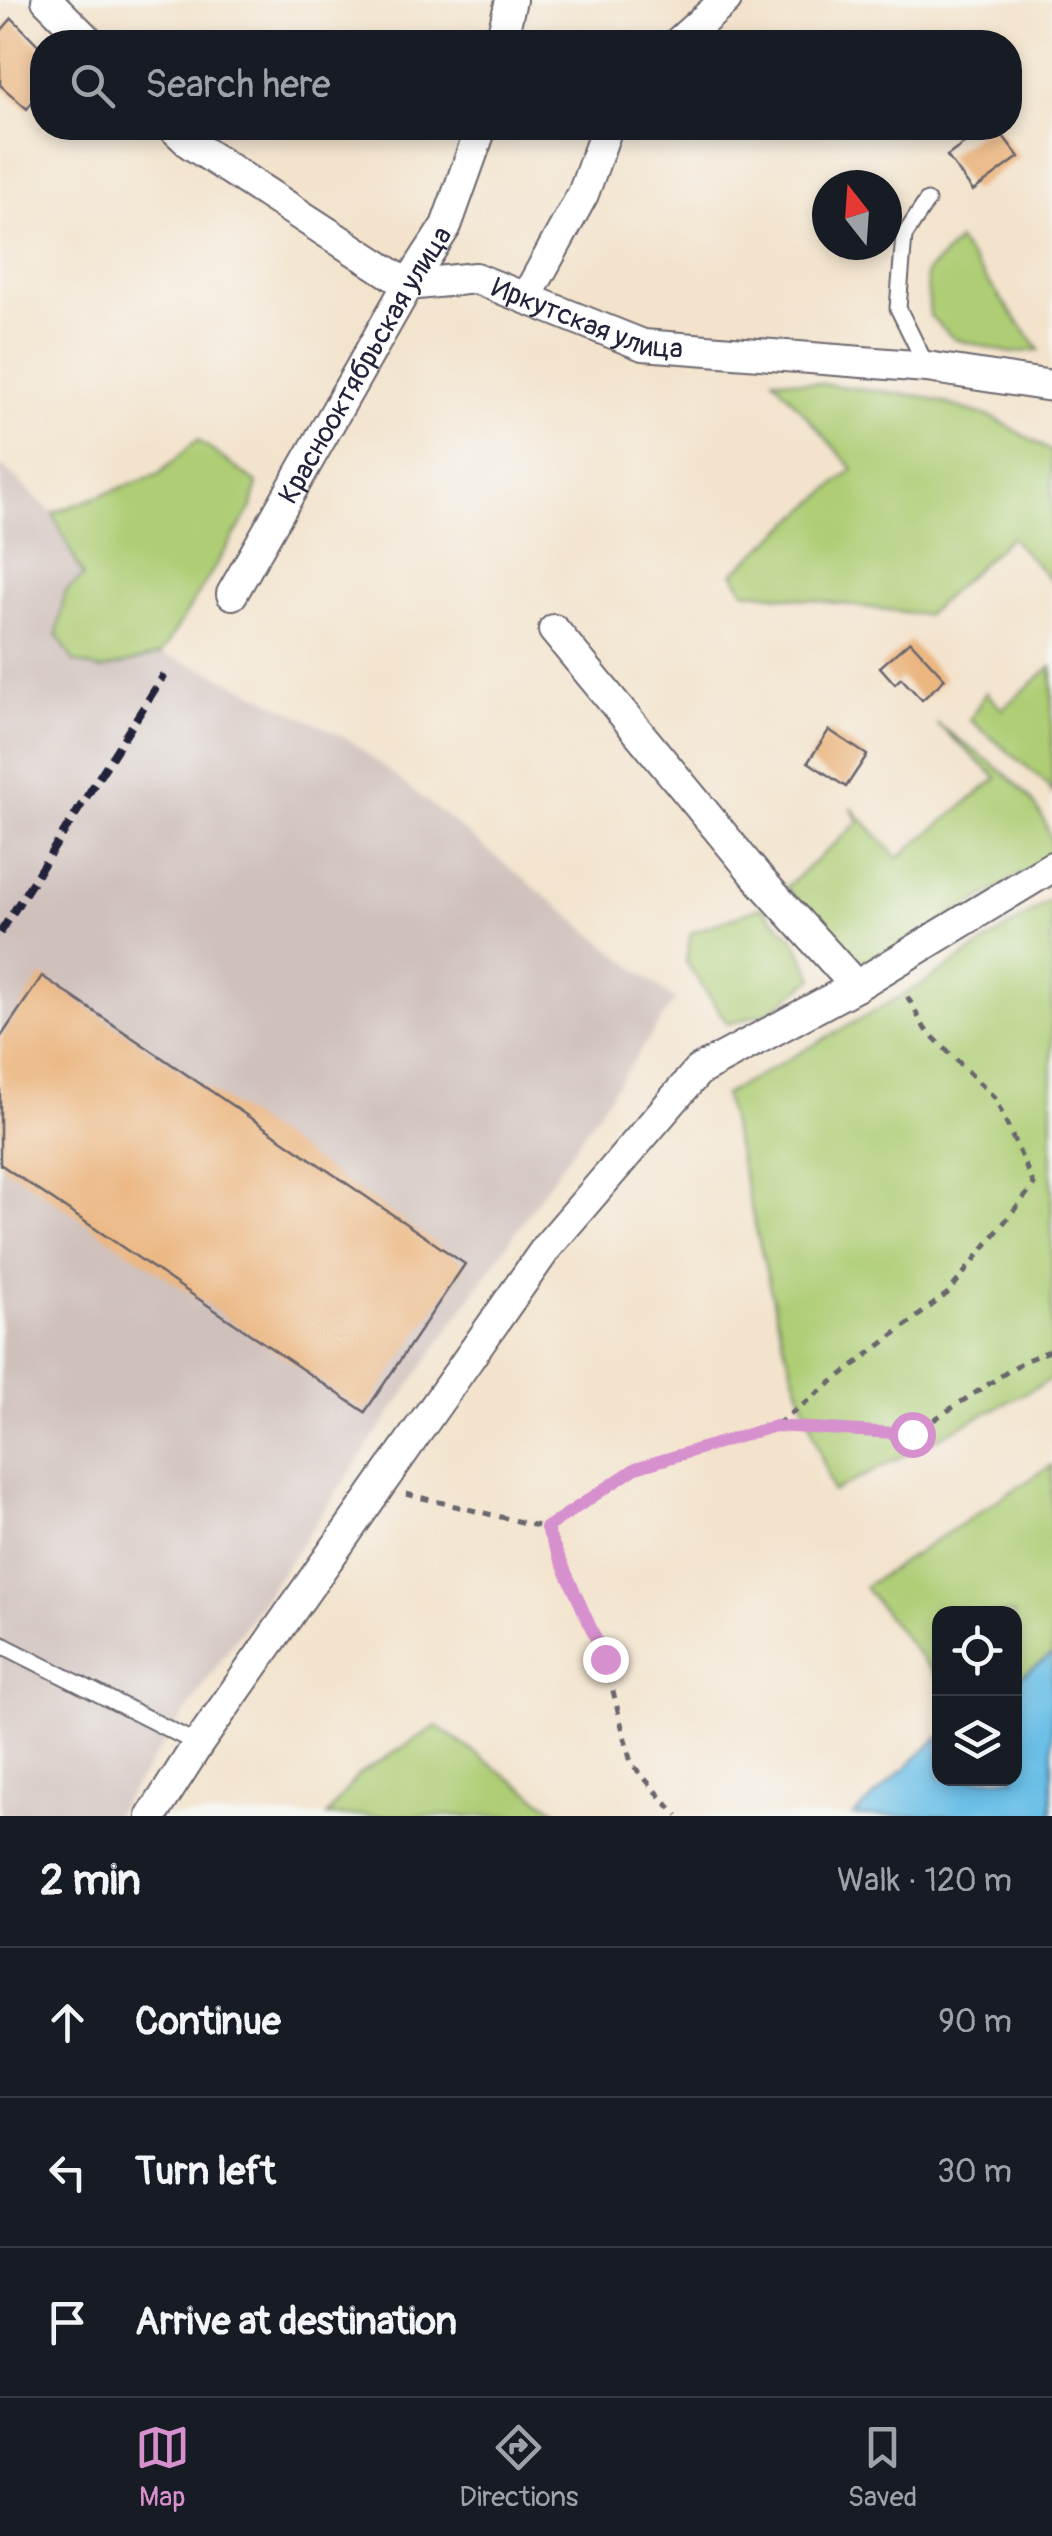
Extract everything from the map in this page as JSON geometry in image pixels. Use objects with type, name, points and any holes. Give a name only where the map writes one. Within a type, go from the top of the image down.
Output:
[{"type":"street","points":[[47,0],[78,30]]},
{"type":"street","points":[[505,30],[511,0]]},
{"type":"street","points":[[692,30],[726,0]]},
{"type":"street","points":[[187,140],[408,285]]},
{"type":"street","name":"Краснооктябрьская улица","points":[[232,594],[408,285],[446,226],[477,140]]},
{"type":"street","points":[[526,298],[584,194],[604,140]]},
{"type":"street","name":"Иркутская улица","points":[[408,285],[475,278],[643,345],[928,368],[1052,386]]},
{"type":"street","points":[[554,630],[760,880],[856,986]]},
{"type":"street","points":[[152,1816],[198,1744],[546,1247],[698,1071],[856,986],[1052,867]]},
{"type":"lane","points":[[927,200],[904,236],[898,308],[928,368]]},
{"type":"lane","points":[[0,1644],[198,1744]]},
{"type":"path","points":[[775,1426],[948,1293],[1034,1186],[995,1098],[925,1029],[890,965]]},
{"type":"path","points":[[379,1487],[546,1528],[636,1468],[775,1426],[912,1434],[1024,1361],[1052,1350]]},
{"type":"path","points":[[546,1528],[605,1659],[631,1763],[678,1816]]},
{"type":"shaded area","points":[[0,464],[53,513],[161,654],[207,670],[350,740],[675,1000],[114,1816],[0,1816]]},
{"type":"green space","points":[[958,241],[1039,350],[1011,353],[954,339],[930,316],[926,273]]},
{"type":"green space","points":[[773,378],[921,396],[994,418],[1052,452],[1052,581],[1010,537],[926,615],[744,591],[733,573],[853,469]]},
{"type":"green space","points":[[197,440],[257,483],[252,507],[161,654],[101,670],[74,662],[57,635],[65,592],[83,577],[53,513],[159,474]]},
{"type":"green space","points":[[1052,666],[1052,793],[1044,781],[970,720],[986,692],[1002,709]]},
{"type":"green space","points":[[936,723],[1011,778],[1027,795],[1049,833],[1052,855],[900,949],[857,967],[786,887],[859,822],[851,807],[898,858],[997,778]]},
{"type":"green space","points":[[1052,899],[1052,1379],[833,1492],[783,1342],[724,1095],[923,984]]},
{"type":"green space","points":[[761,907],[794,939],[814,978],[769,1012],[728,1024],[686,962],[691,933]]},
{"type":"green space","points":[[1052,1465],[1052,1655],[1022,1675],[1022,1606],[932,1606],[932,1671],[864,1587]]},
{"type":"green space","points":[[437,1726],[563,1816],[327,1816],[358,1775]]},
{"type":"water","points":[[1052,1655],[1052,1816],[853,1816],[932,1743],[932,1786],[1022,1786],[1022,1675]]},
{"type":"building","points":[[12,18],[30,37],[27,109],[0,85],[0,32]]},
{"type":"building","points":[[969,140],[1006,140],[1019,157],[973,191],[947,156]]},
{"type":"building","points":[[910,641],[945,679],[922,700],[901,678],[895,684],[880,667]]},
{"type":"building","points":[[829,730],[867,755],[846,787],[808,762]]},
{"type":"building","points":[[42,976],[465,1264],[365,1412],[0,1164],[0,1038]]},
{"type":"railway","points":[[0,933],[164,675]]},
{"type":"route","points":[[605,1659],[546,1528],[636,1468],[775,1426],[912,1434]]}]
